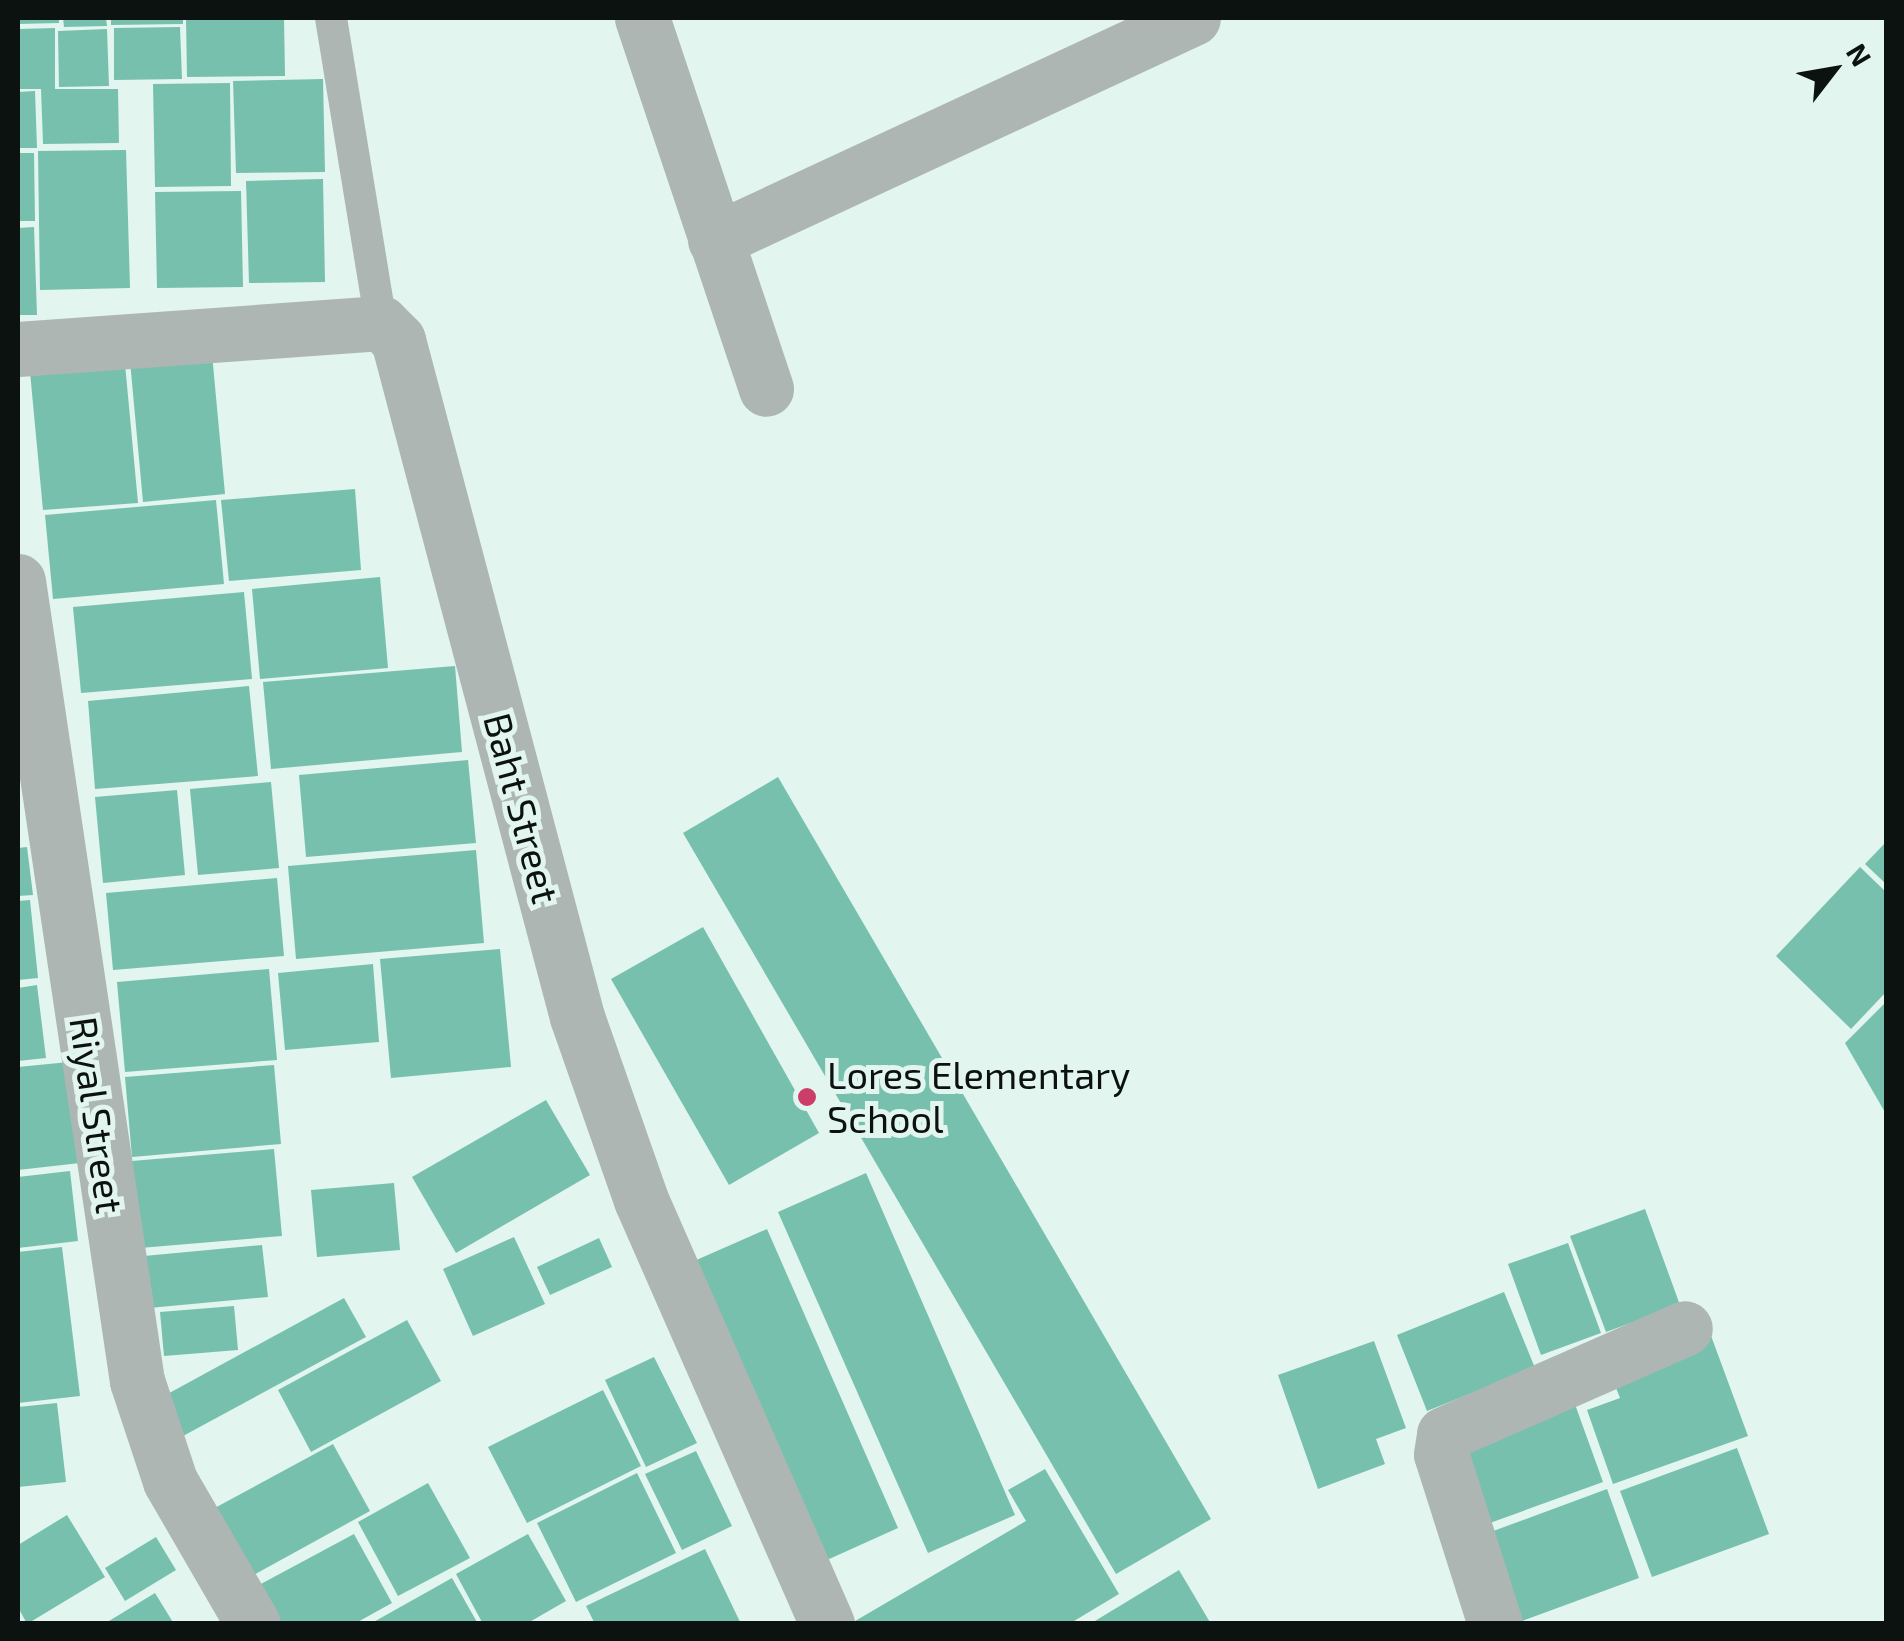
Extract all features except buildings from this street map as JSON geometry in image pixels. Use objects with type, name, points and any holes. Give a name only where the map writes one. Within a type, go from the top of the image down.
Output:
[{"type":"street","points":[[642,18],[766,389]]},
{"type":"street","points":[[715,240],[1193,18]]},
{"type":"street","points":[[18,349],[380,323]]},
{"type":"street","name":"Baht Street","points":[[380,323],[405,355],[584,1035],[641,1200],[826,1624]]},
{"type":"street","name":"Riyal Street","points":[[18,581],[137,1381],[170,1480],[253,1624]]},
{"type":"street","points":[[1495,1624],[1441,1454],[1444,1434],[1686,1328]]},
{"type":"lane","points":[[331,18],[380,323]]},
{"type":"place","name":"Lores Elementary School","points":[[807,1097]]}]
